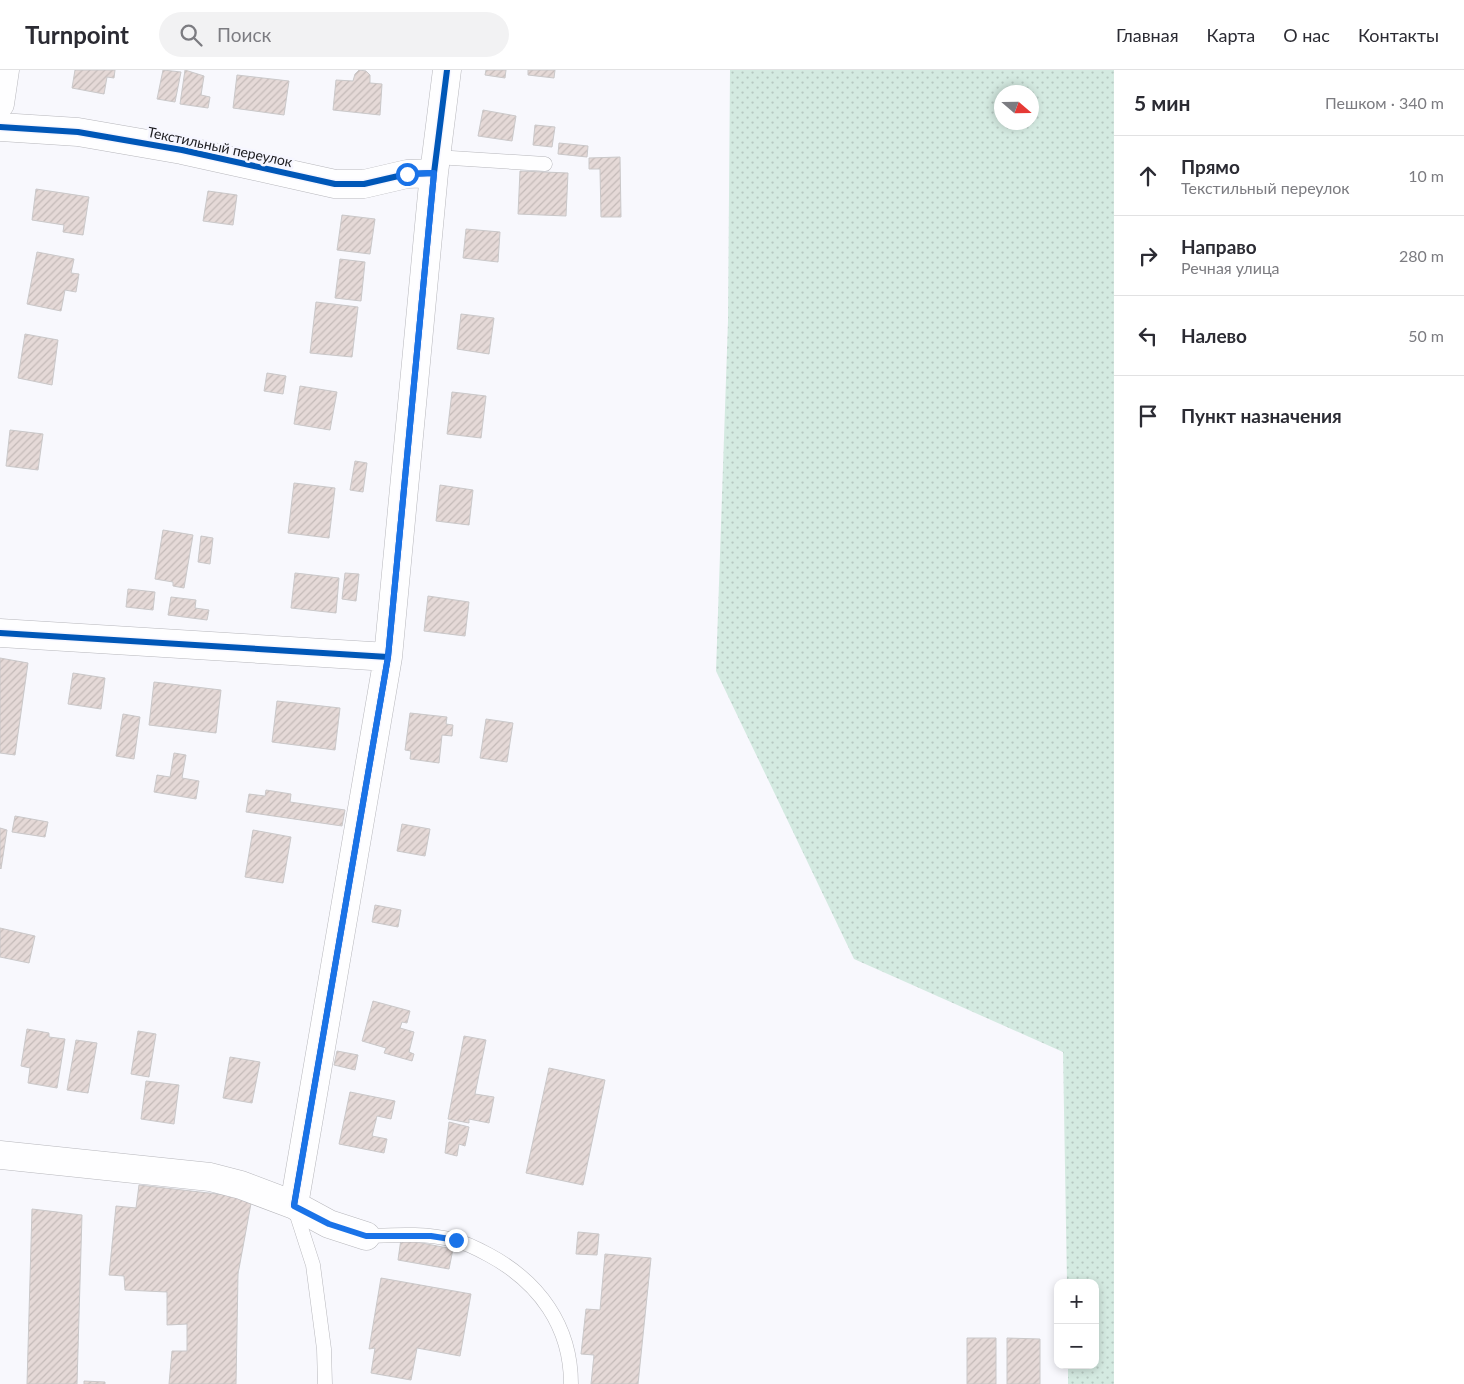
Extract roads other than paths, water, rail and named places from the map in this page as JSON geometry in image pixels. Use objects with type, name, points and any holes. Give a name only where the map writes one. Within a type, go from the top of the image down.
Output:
[{"type":"street","points":[[0,104],[4,70]]},
{"type":"street","points":[[294,1206],[388,657],[435,165],[447,70]]},
{"type":"street","name":"Текстильный переулок","points":[[0,127],[78,132],[182,150],[335,184],[364,184],[435,165]]},
{"type":"street","points":[[0,633],[388,657]]},
{"type":"street","points":[[0,1155],[210,1177],[241,1185],[294,1206],[329,1224],[366,1236]]},
{"type":"lane","points":[[435,165],[545,164]]},
{"type":"lane","points":[[294,1206],[313,1265],[324,1349],[325,1384]]},
{"type":"lane","points":[[366,1236],[431,1236],[456,1240],[473,1246],[515,1271],[546,1301],[558,1322],[567,1348],[571,1384]]}]
